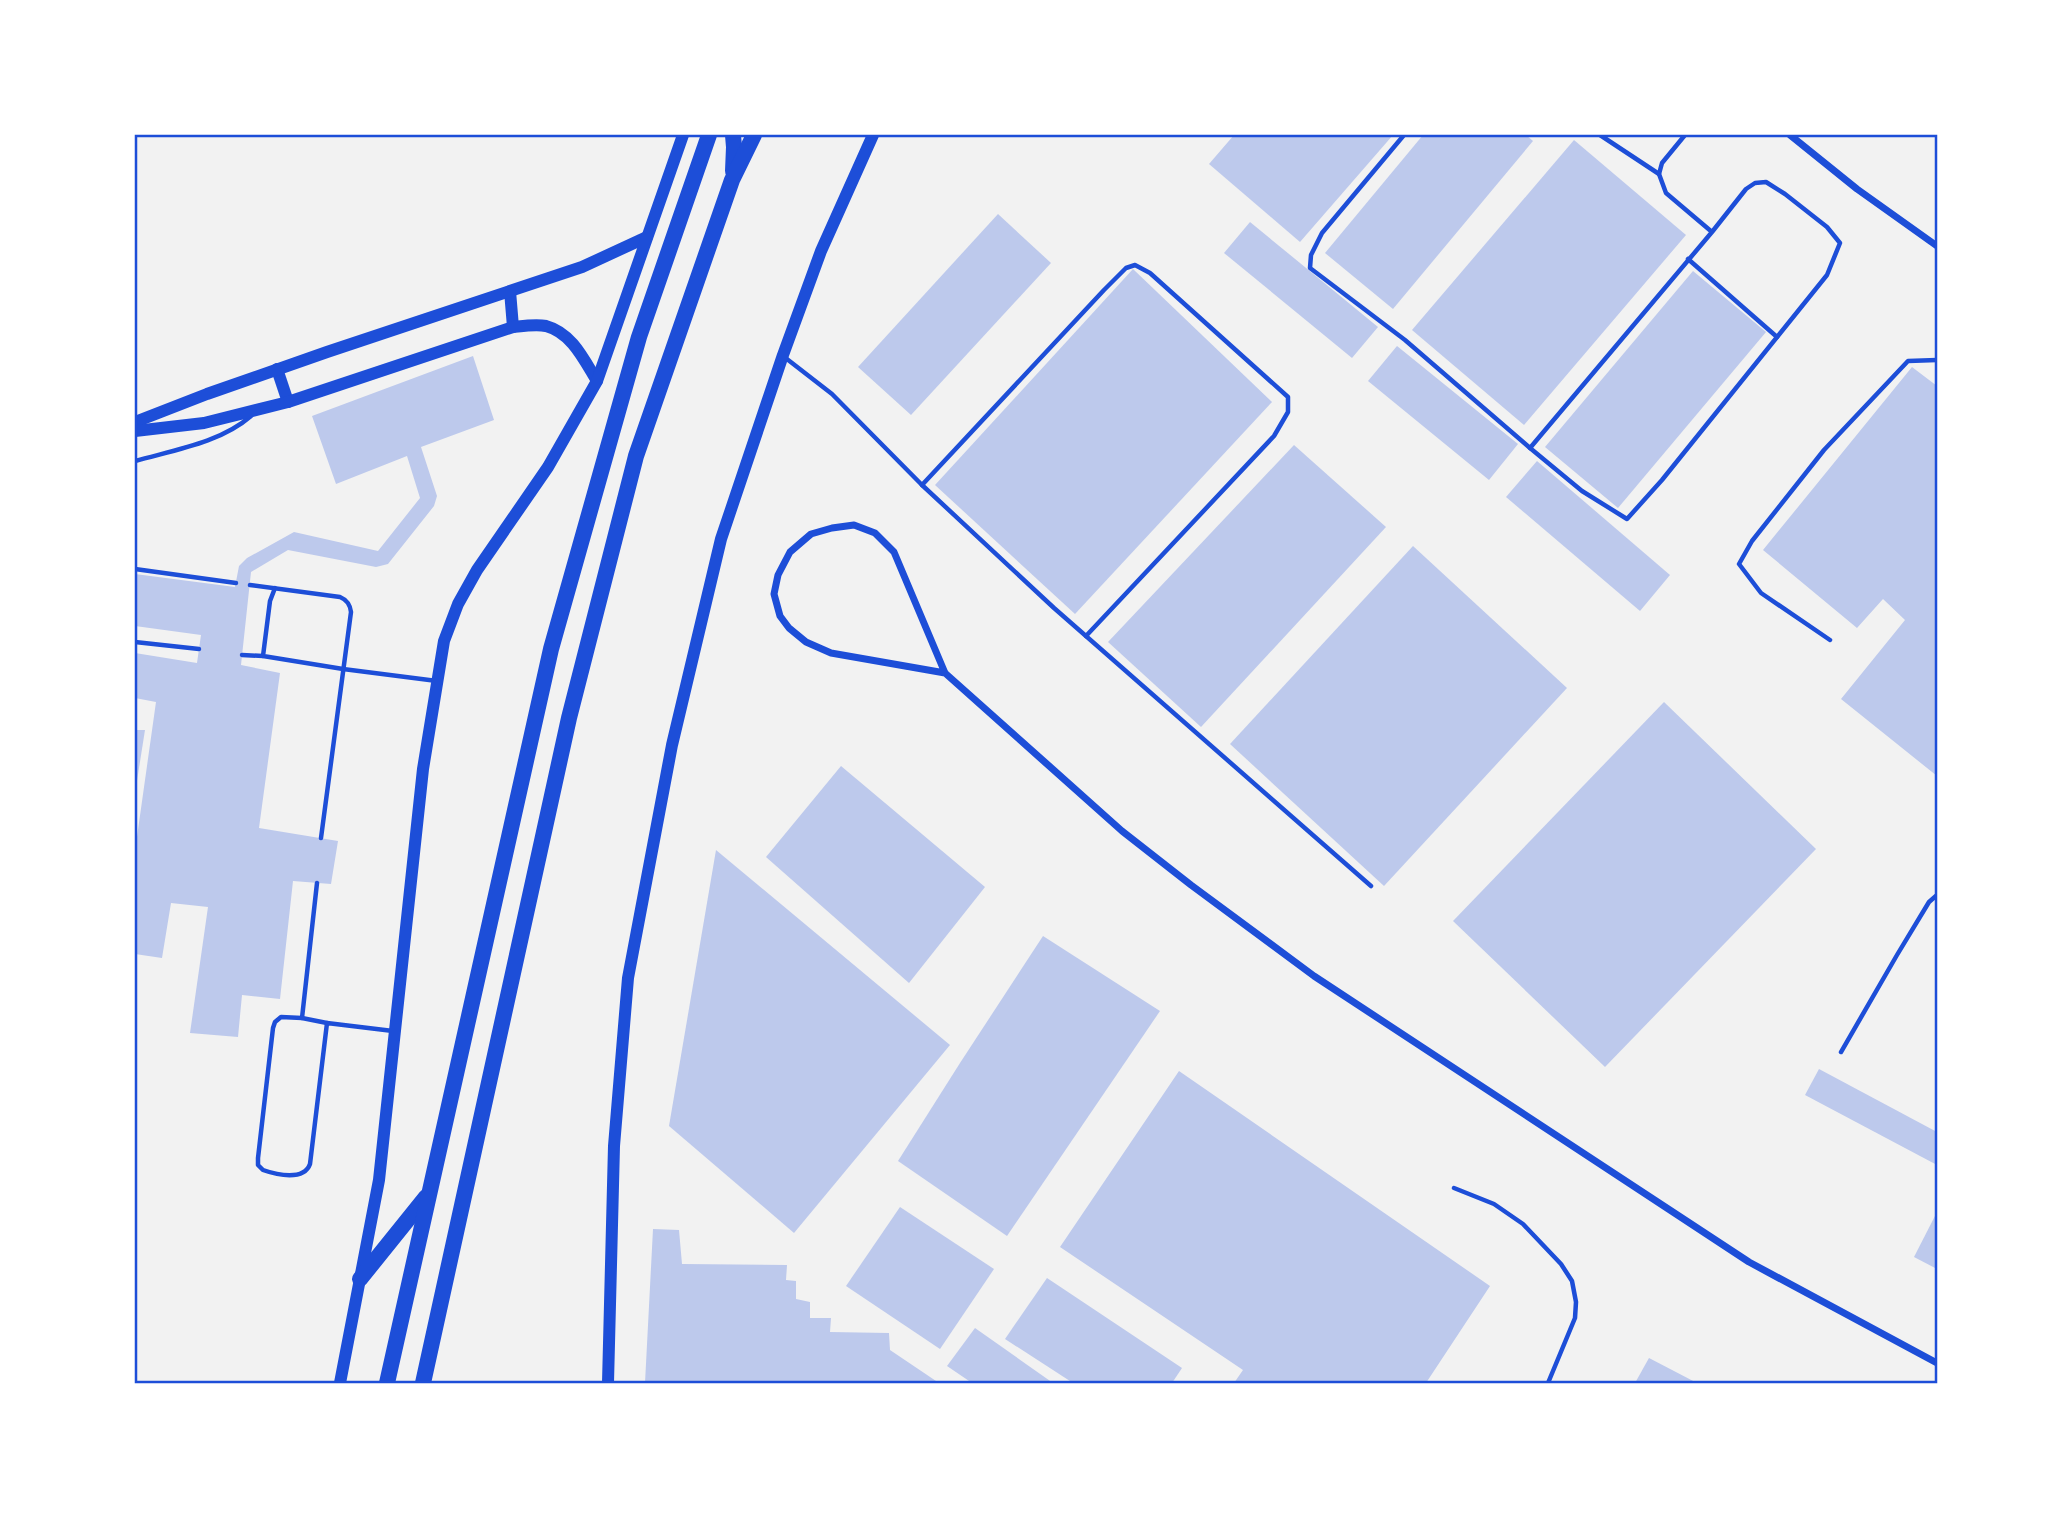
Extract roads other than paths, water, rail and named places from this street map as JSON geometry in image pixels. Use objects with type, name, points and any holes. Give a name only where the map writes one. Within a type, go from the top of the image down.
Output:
[{"type":"main road","points":[[387,1383],[551,649],[639,337],[709,135]]},
{"type":"main road","points":[[732,180],[733,135]]},
{"type":"main road","points":[[423,1383],[569,718],[636,456],[732,180],[754,135]]},
{"type":"main road","points":[[360,1279],[429,1193]]},
{"type":"street","points":[[340,1383],[379,1180],[424,769],[444,641],[458,604],[477,570],[548,467],[597,381],[683,135]]},
{"type":"street","points":[[608,1383],[614,1146],[628,978],[672,745],[721,539],[821,251],[873,135]]},
{"type":"street","points":[[1790,135],[1857,189],[1937,246]]},
{"type":"street","points":[[135,422],[277,369],[582,267],[647,237]]},
{"type":"street","points":[[510,291],[513,327]]},
{"type":"street","points":[[135,431],[204,423],[288,402],[513,327],[544,326],[559,332],[575,345],[597,381]]},
{"type":"street","points":[[277,369],[288,402]]},
{"type":"street","points":[[945,673],[831,653],[806,642],[789,628],[780,616],[774,594],[778,575],[790,552],[811,534],[832,528],[854,525],[875,533],[894,552],[945,673],[1122,831],[1191,885],[1314,975],[1749,1262],[1937,1363]]},
{"type":"lane","points":[[1405,135],[1322,233],[1311,255],[1310,268],[1405,340],[1530,448],[1582,491],[1627,519],[1662,481],[1827,275],[1840,243],[1827,227],[1785,194],[1766,182],[1755,183],[1746,189],[1530,448]]},
{"type":"lane","points":[[1600,135],[1659,174],[1667,193],[1712,232]]},
{"type":"lane","points":[[1659,174],[1662,163],[1685,135]]},
{"type":"lane","points":[[1688,259],[1777,337]]},
{"type":"lane","points":[[922,485],[1104,290],[1126,268],[1135,265],[1150,273],[1288,397],[1289,412],[1274,436],[1086,636]]},
{"type":"lane","points":[[783,355],[832,394],[922,485],[1086,636],[1371,886]]},
{"type":"lane","points":[[1830,640],[1761,593],[1739,564],[1752,541],[1824,450],[1908,361],[1937,360]]},
{"type":"lane","points":[[135,461],[217,438],[244,423],[260,409]]},
{"type":"lane","points":[[135,569],[236,583]]},
{"type":"lane","points":[[250,585],[340,597],[350,605],[321,838]]},
{"type":"lane","points":[[264,656],[270,601],[275,588]]},
{"type":"lane","points":[[135,642],[199,649]]},
{"type":"lane","points":[[242,655],[438,681]]},
{"type":"lane","points":[[302,1018],[317,883]]},
{"type":"lane","points":[[1841,1052],[1916,923],[1929,902],[1937,895]]},
{"type":"lane","points":[[327,1023],[308,1170],[296,1175],[263,1170],[258,1165],[258,1158],[275,1022],[281,1017],[302,1018],[394,1031]]},
{"type":"lane","points":[[1454,1188],[1494,1204],[1523,1224],[1561,1264],[1572,1281],[1576,1302],[1575,1318],[1548,1383]]}]
